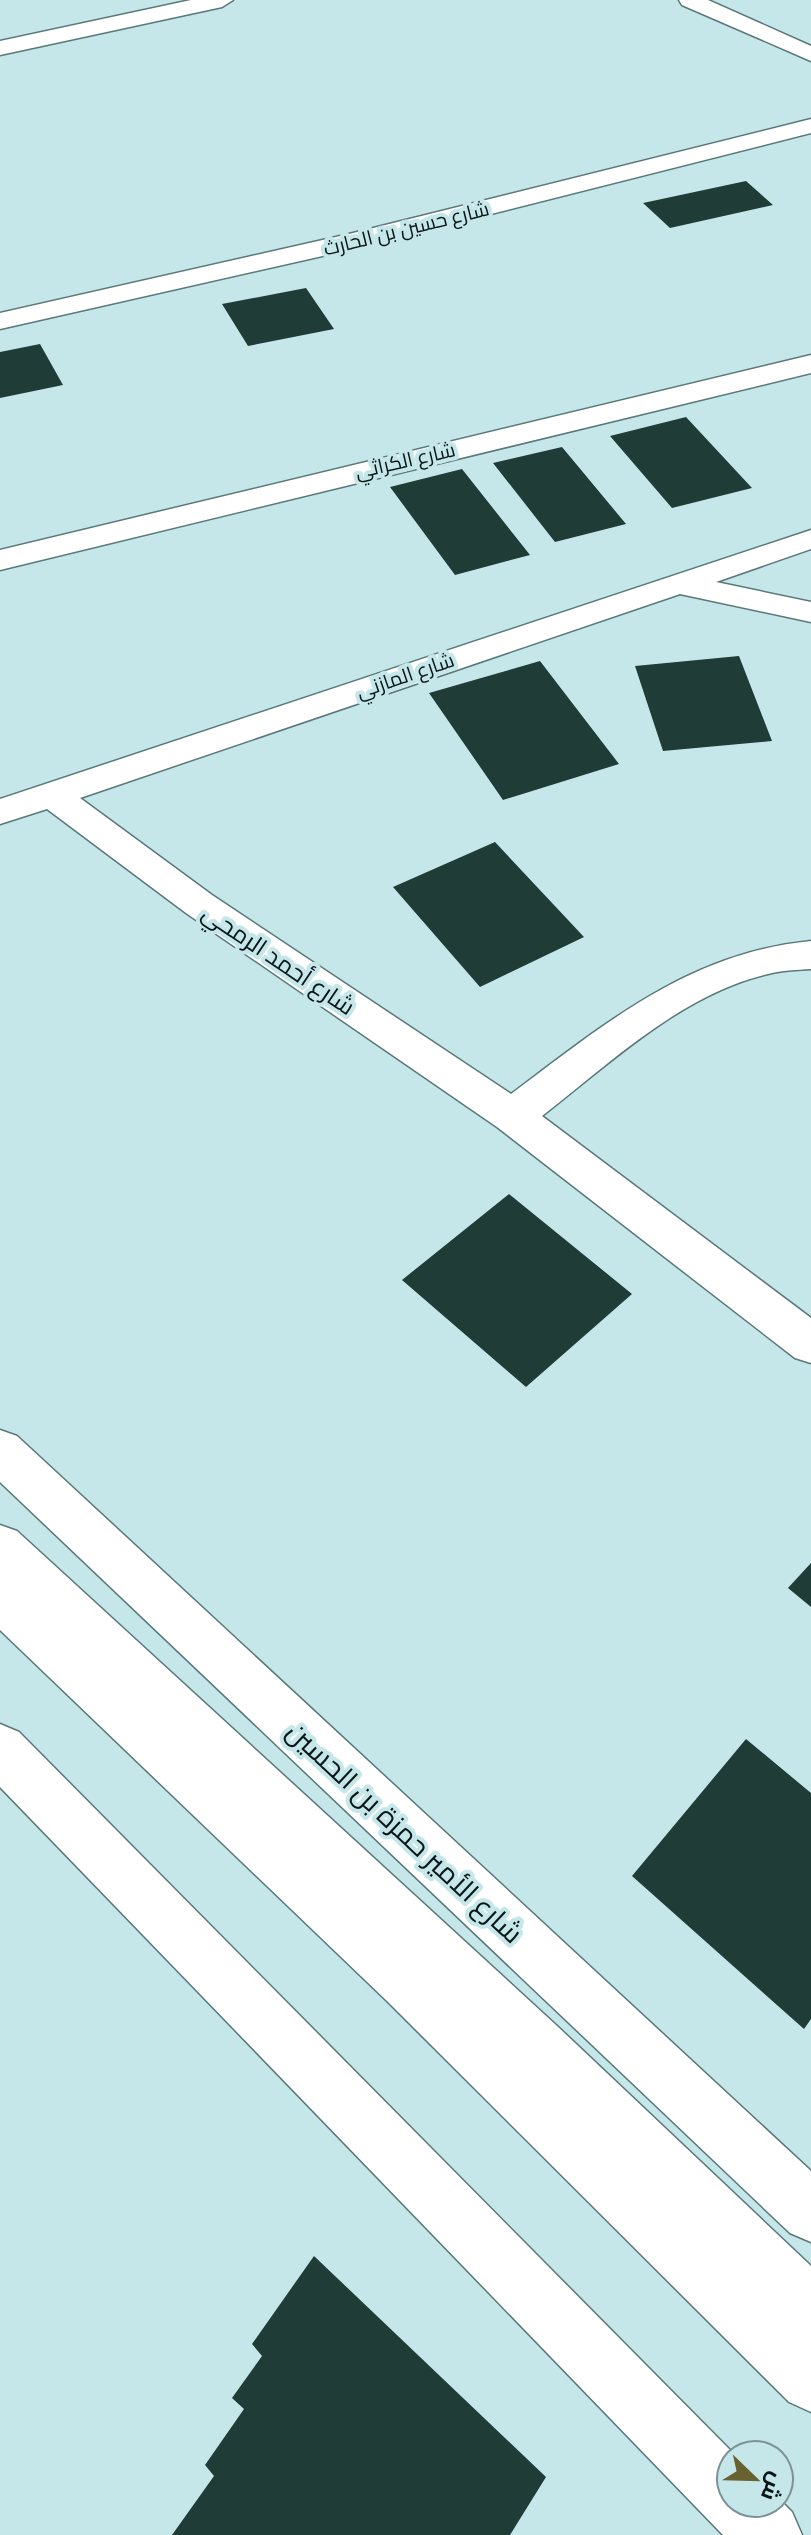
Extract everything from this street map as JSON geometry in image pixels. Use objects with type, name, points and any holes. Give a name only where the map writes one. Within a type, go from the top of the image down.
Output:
[{"type":"street","points":[[0,48],[222,0]]},
{"type":"street","points":[[690,0],[811,54]]},
{"type":"street","points":[[721,14],[754,0]]},
{"type":"street","name":"شارع حسين بن الحارث","points":[[0,321],[349,242],[811,126]]},
{"type":"street","name":"شارع الكراثي","points":[[0,560],[811,364]]},
{"type":"street","name":"شارع المازني","points":[[0,812],[811,539]]},
{"type":"street","points":[[678,583],[811,612]]},
{"type":"street","name":"شارع أحمد الرمحي","points":[[52,795],[199,904],[512,1116],[811,1344]]},
{"type":"street","points":[[512,1116],[682,991],[752,963],[811,955]]},
{"type":"street","name":"شارع الأمير حمزة بن الحسين","points":[[0,1451],[811,2212]]},
{"type":"street","points":[[0,1547],[536,2045],[811,2309]]},
{"type":"street","points":[[0,1597],[407,1981],[811,2380]]},
{"type":"street","points":[[0,1750],[715,2481]]},
{"type":"street","points":[[753,2519],[769,2535]]},
{"type":"building","points":[[746,181],[773,205],[670,228],[643,203]]},
{"type":"building","points":[[306,288],[334,329],[248,346],[222,304]]},
{"type":"building","points":[[40,344],[63,385],[0,398],[0,352]]},
{"type":"building","points":[[686,417],[752,488],[672,508],[610,436]]},
{"type":"building","points":[[562,447],[626,524],[555,542],[493,463]]},
{"type":"building","points":[[462,469],[530,555],[455,575],[390,487]]},
{"type":"building","points":[[739,656],[772,741],[663,751],[635,666]]},
{"type":"building","points":[[540,661],[619,764],[503,800],[429,693]]},
{"type":"building","points":[[495,842],[584,937],[480,987],[393,887]]},
{"type":"building","points":[[509,1194],[632,1294],[526,1387],[402,1280]]},
{"type":"building","points":[[811,1563],[811,1607],[788,1588]]},
{"type":"building","points":[[746,1739],[811,1793],[811,2019],[804,2029],[632,1876]]},
{"type":"building","points":[[314,2256],[546,2477],[510,2535],[172,2535],[214,2476],[205,2465],[244,2409],[232,2398],[262,2356],[252,2344]]}]
